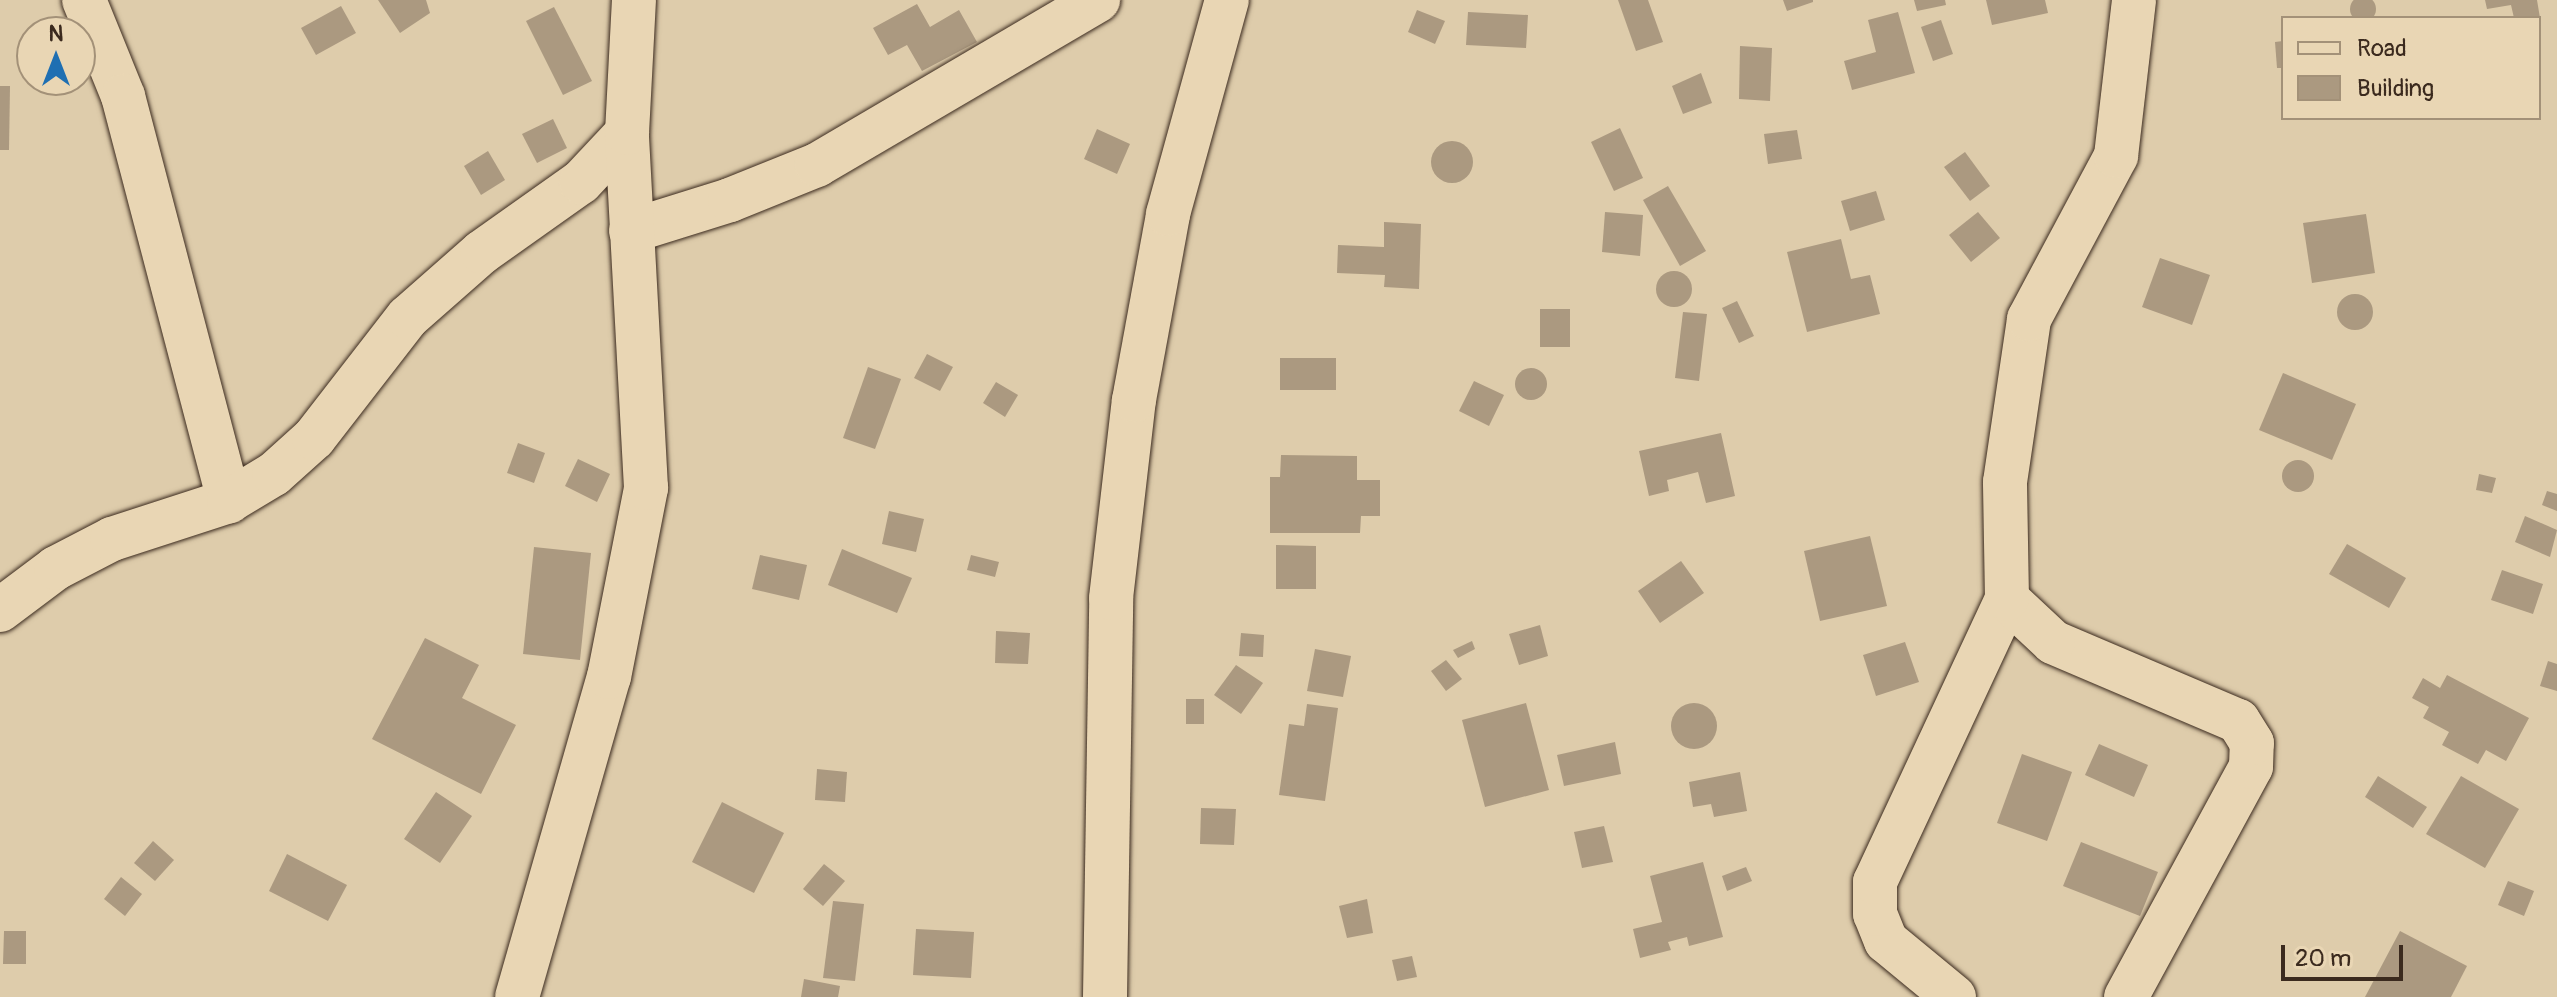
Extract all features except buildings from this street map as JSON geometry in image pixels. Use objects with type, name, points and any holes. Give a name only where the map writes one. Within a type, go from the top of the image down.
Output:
[{"type":"street","points":[[84,0],[123,96],[229,501]]},
{"type":"street","points":[[517,997],[609,677],[646,488],[627,133],[634,0]]},
{"type":"street","points":[[631,231],[817,165],[1098,0]]},
{"type":"street","points":[[1105,997],[1111,598],[1134,400],[1168,214],[1227,0]]},
{"type":"street","points":[[1954,997],[1886,941],[1875,914],[1875,882],[2007,599],[2005,482],[2029,319],[2052,267],[2116,156],[2134,0]]},
{"type":"street","points":[[0,610],[56,568],[112,539],[229,501],[274,474],[314,438],[381,345],[408,317],[482,252],[581,182],[627,133]]},
{"type":"street","points":[[2007,599],[2053,642],[2238,721],[2252,743],[2251,767],[2126,997]]}]
